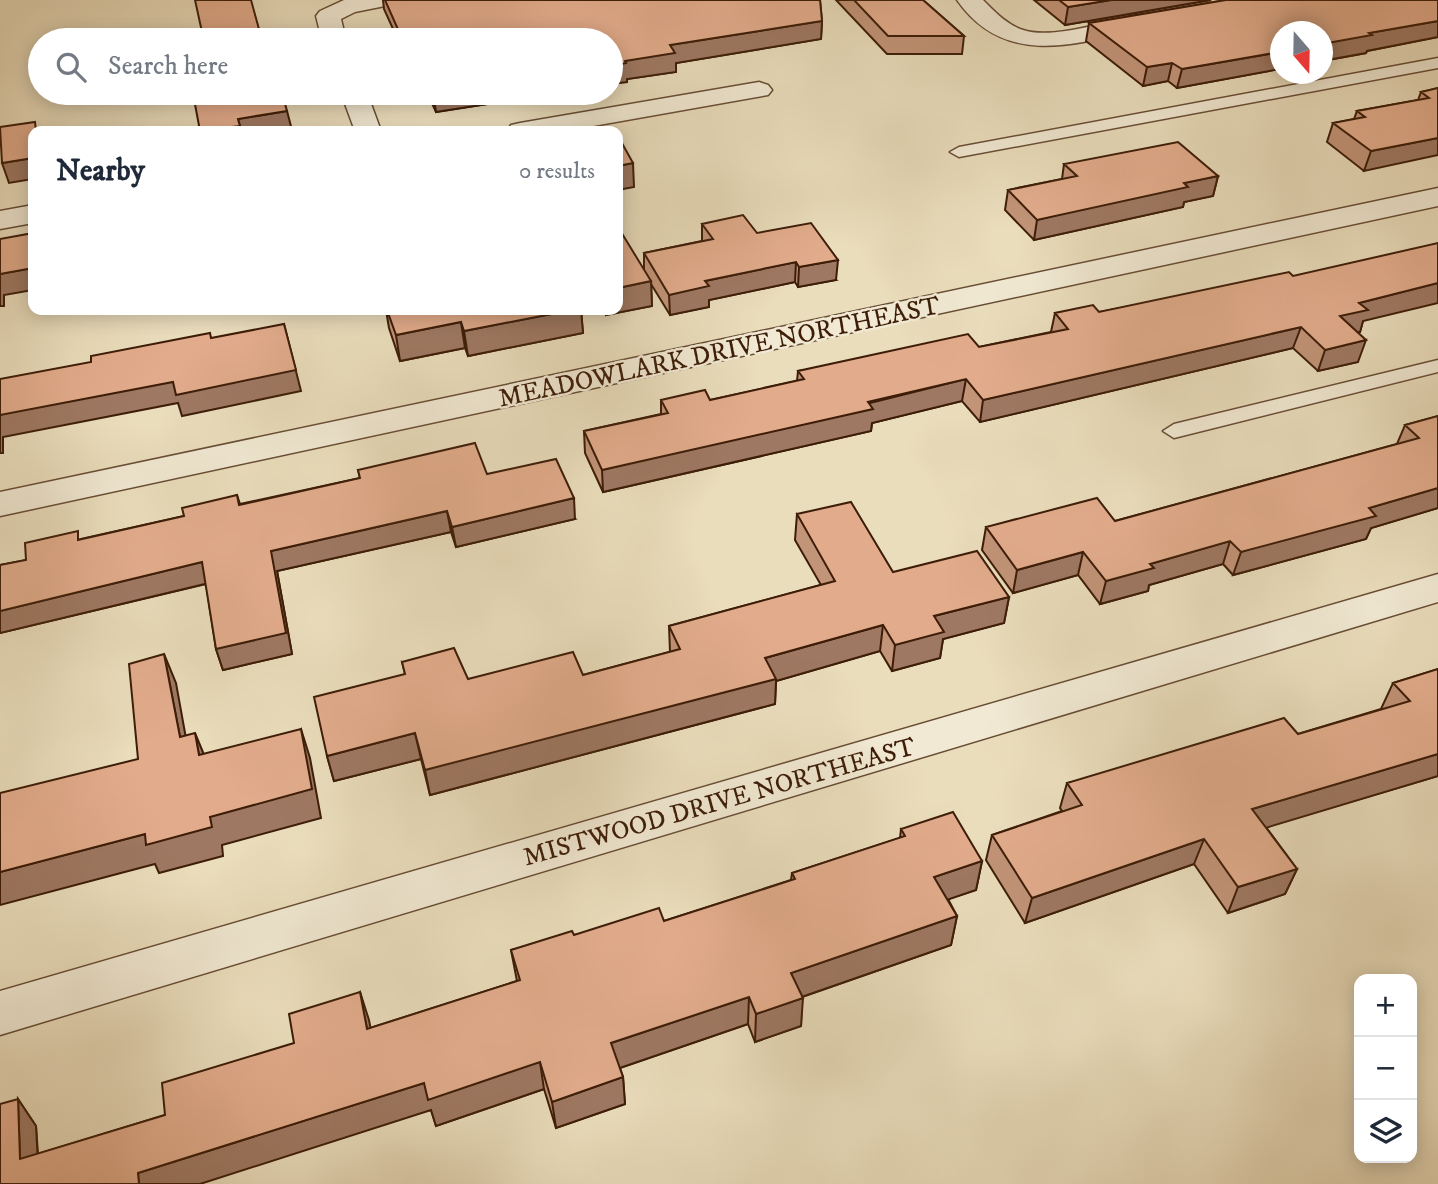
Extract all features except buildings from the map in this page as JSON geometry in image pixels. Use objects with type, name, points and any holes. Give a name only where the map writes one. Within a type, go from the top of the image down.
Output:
[{"type":"street","points":[[331,28],[328,16],[334,10],[382,0]]},
{"type":"street","points":[[969,0],[1007,32],[1023,38],[1046,38],[1163,18]]},
{"type":"street","points":[[549,126],[760,90]]},
{"type":"street","points":[[358,105],[366,126]]},
{"type":"street","name":"MEADOWLARK DRIVE NORTHEAST","points":[[0,504],[1438,197]]},
{"type":"street","points":[[0,220],[28,215]]},
{"type":"street","name":"MISTWOOD DRIVE NORTHEAST","points":[[0,1013],[1438,589]]},
{"type":"lane","points":[[959,152],[1438,62]]},
{"type":"lane","points":[[1174,431],[1438,366]]}]
